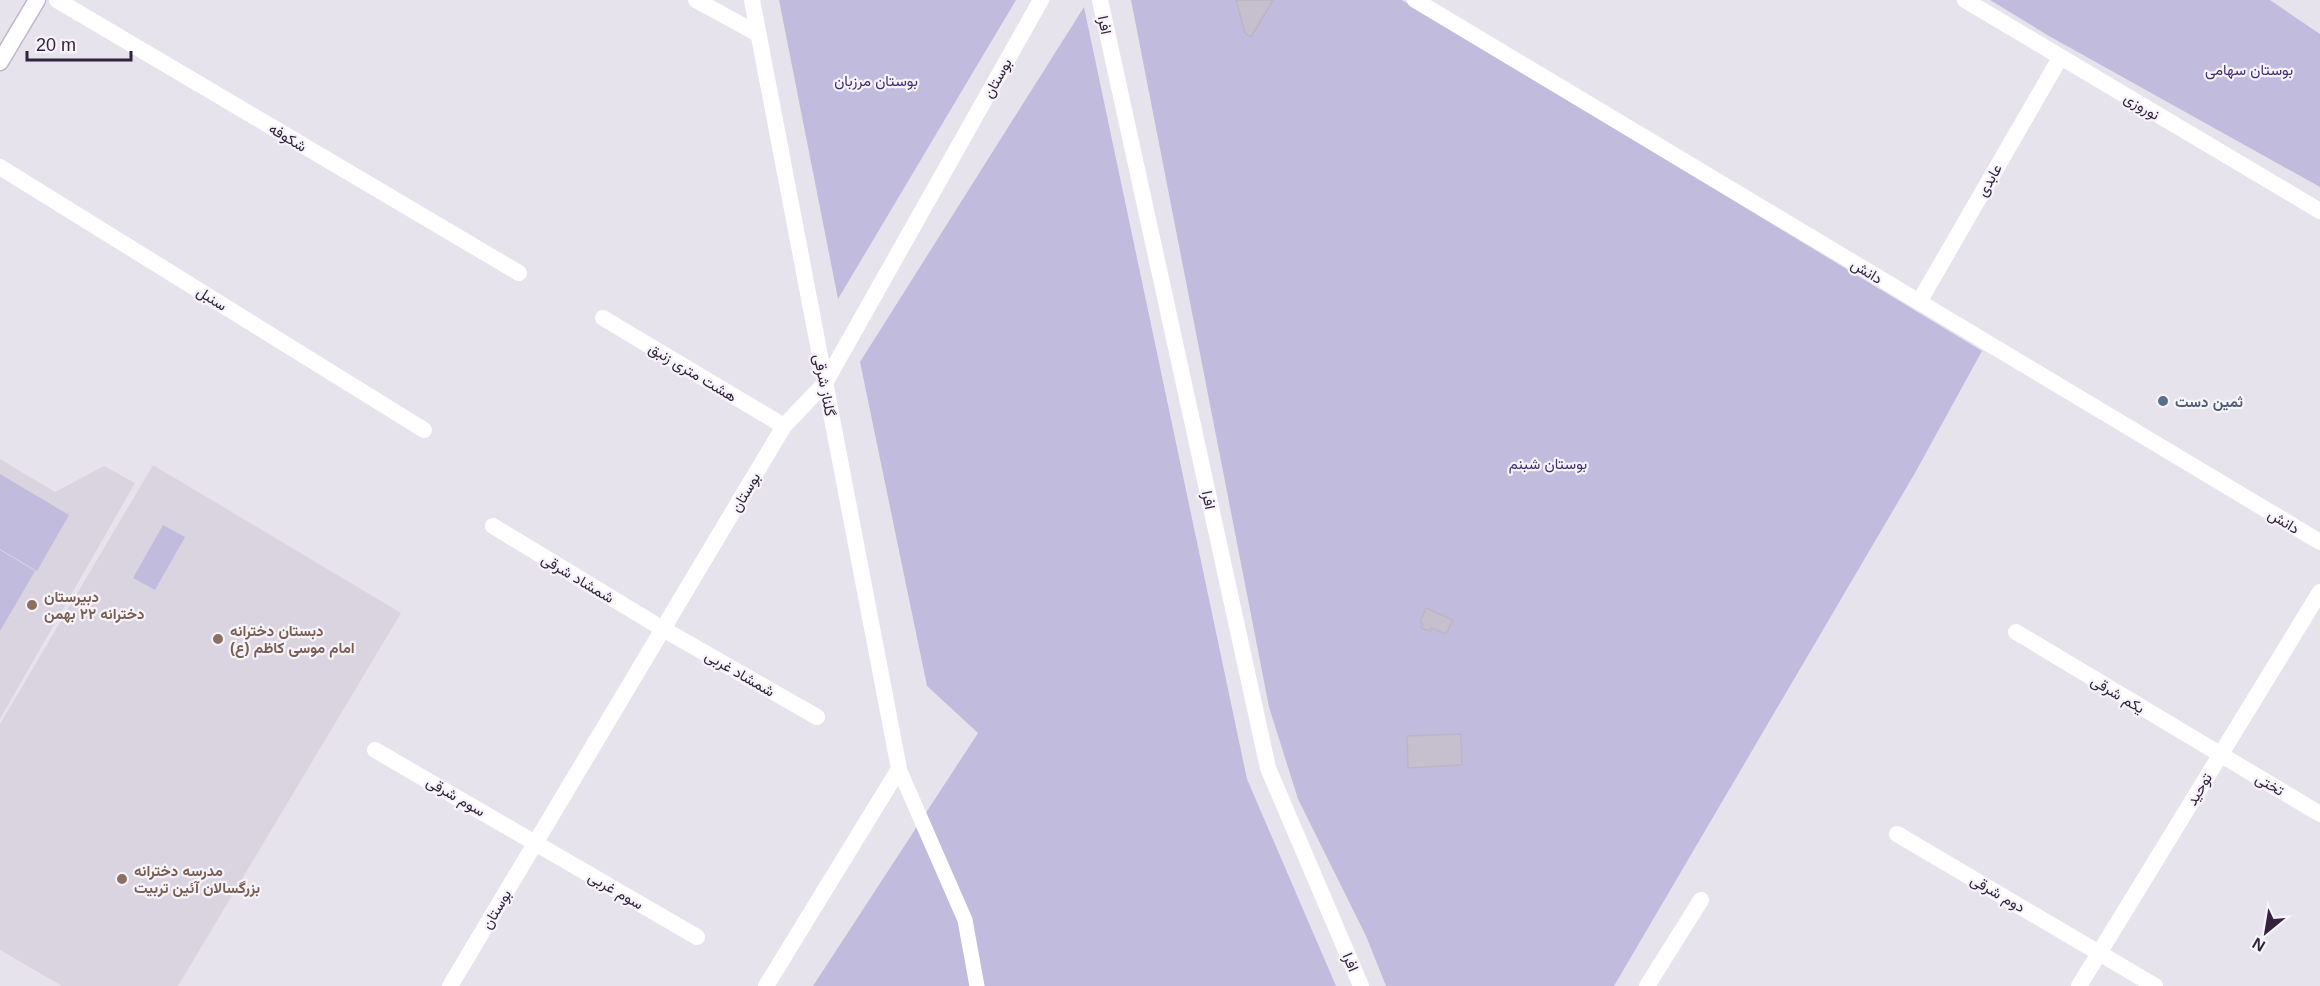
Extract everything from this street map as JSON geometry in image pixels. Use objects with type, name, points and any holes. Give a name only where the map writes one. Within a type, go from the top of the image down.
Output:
[{"type":"street","points":[[0,62],[37,0]]},
{"type":"street","name":"شکوفه","points":[[57,0],[519,273]]},
{"type":"street","points":[[696,0],[758,34]]},
{"type":"street","name":"گلناز شرقی","points":[[752,0],[899,769]]},
{"type":"street","name":"بوستان","points":[[450,986],[784,426],[825,383],[1041,0]]},
{"type":"street","name":"افرا","points":[[1100,0],[1268,768],[1361,986]]},
{"type":"street","name":"دانش","points":[[1415,0],[2320,542]]},
{"type":"street","name":"نوروزی","points":[[1965,0],[2320,211]]},
{"type":"street","name":"عابدی","points":[[1919,302],[2060,58]]},
{"type":"street","name":"سنبل","points":[[0,167],[424,430]]},
{"type":"street","name":"هشت متری زنبق","points":[[603,318],[784,426]]},
{"type":"street","name":"شمشاد شرقی","points":[[494,526],[663,630]]},
{"type":"street","name":"توحید","points":[[2079,986],[2320,592]]},
{"type":"street","name":"شمشاد غربی","points":[[663,630],[817,717]]},
{"type":"street","name":"یکم شرقی","points":[[2016,632],[2220,755]]},
{"type":"street","name":"سوم شرقی","points":[[375,750],[536,843]]},
{"type":"street","name":"تختی","points":[[2220,755],[2320,814]]},
{"type":"street","points":[[766,986],[899,769]]},
{"type":"street","name":"دوم شرقی","points":[[1897,834],[2155,986]]},
{"type":"street","name":"سوم غربی","points":[[536,843],[697,937]]},
{"type":"street","points":[[1647,986],[1701,900]]},
{"type":"lane","points":[[899,769],[965,920],[977,986]]},
{"type":"shaded area","name":"دبیرستان دخترانه ۲۲ بهمن","points":[[0,459],[55,492],[104,466],[135,483],[0,719]]},
{"type":"shaded area","points":[[153,465],[401,613],[178,986],[62,986],[0,950],[0,724]]},
{"type":"green space","name":"بوستان مرزبان","points":[[779,0],[1016,0],[838,299]]},
{"type":"green space","name":"بوستان شبنم","points":[[1131,0],[1402,0],[1982,351],[1915,473],[1614,986],[1386,986],[1366,936],[1298,799],[1269,707]]},
{"type":"green space","name":"بوستان سهامی","points":[[1990,0],[2270,0],[2320,34],[2320,187],[2049,36]]},
{"type":"green space","points":[[1084,7],[1247,779],[1336,986],[813,986],[978,733],[927,686],[860,362]]},
{"type":"green space","points":[[0,474],[69,515],[37,571],[0,549]]},
{"type":"green space","points":[[163,525],[185,537],[155,590],[133,578]]},
{"type":"green space","points":[[0,550],[35,571],[0,631]]},
{"type":"building","points":[[1236,0],[1273,0],[1251,37],[1245,33]]},
{"type":"building","points":[[1426,608],[1453,620],[1446,634],[1431,628],[1430,631],[1421,628],[1423,624],[1420,622]]},
{"type":"building","points":[[1461,734],[1462,765],[1408,768],[1407,736]]},
{"type":"place","name":"ثمین دست","points":[[2163,401]]},
{"type":"place","name":"دبیرستان دخترانه ۲۲ بهمن","points":[[32,605]]},
{"type":"place","name":"دبستان دخترانه امام موسی کاظم (ع)","points":[[218,639]]},
{"type":"place","name":"مدرسه دخترانه بزرگسالان آئین تربیت","points":[[122,879]]}]
